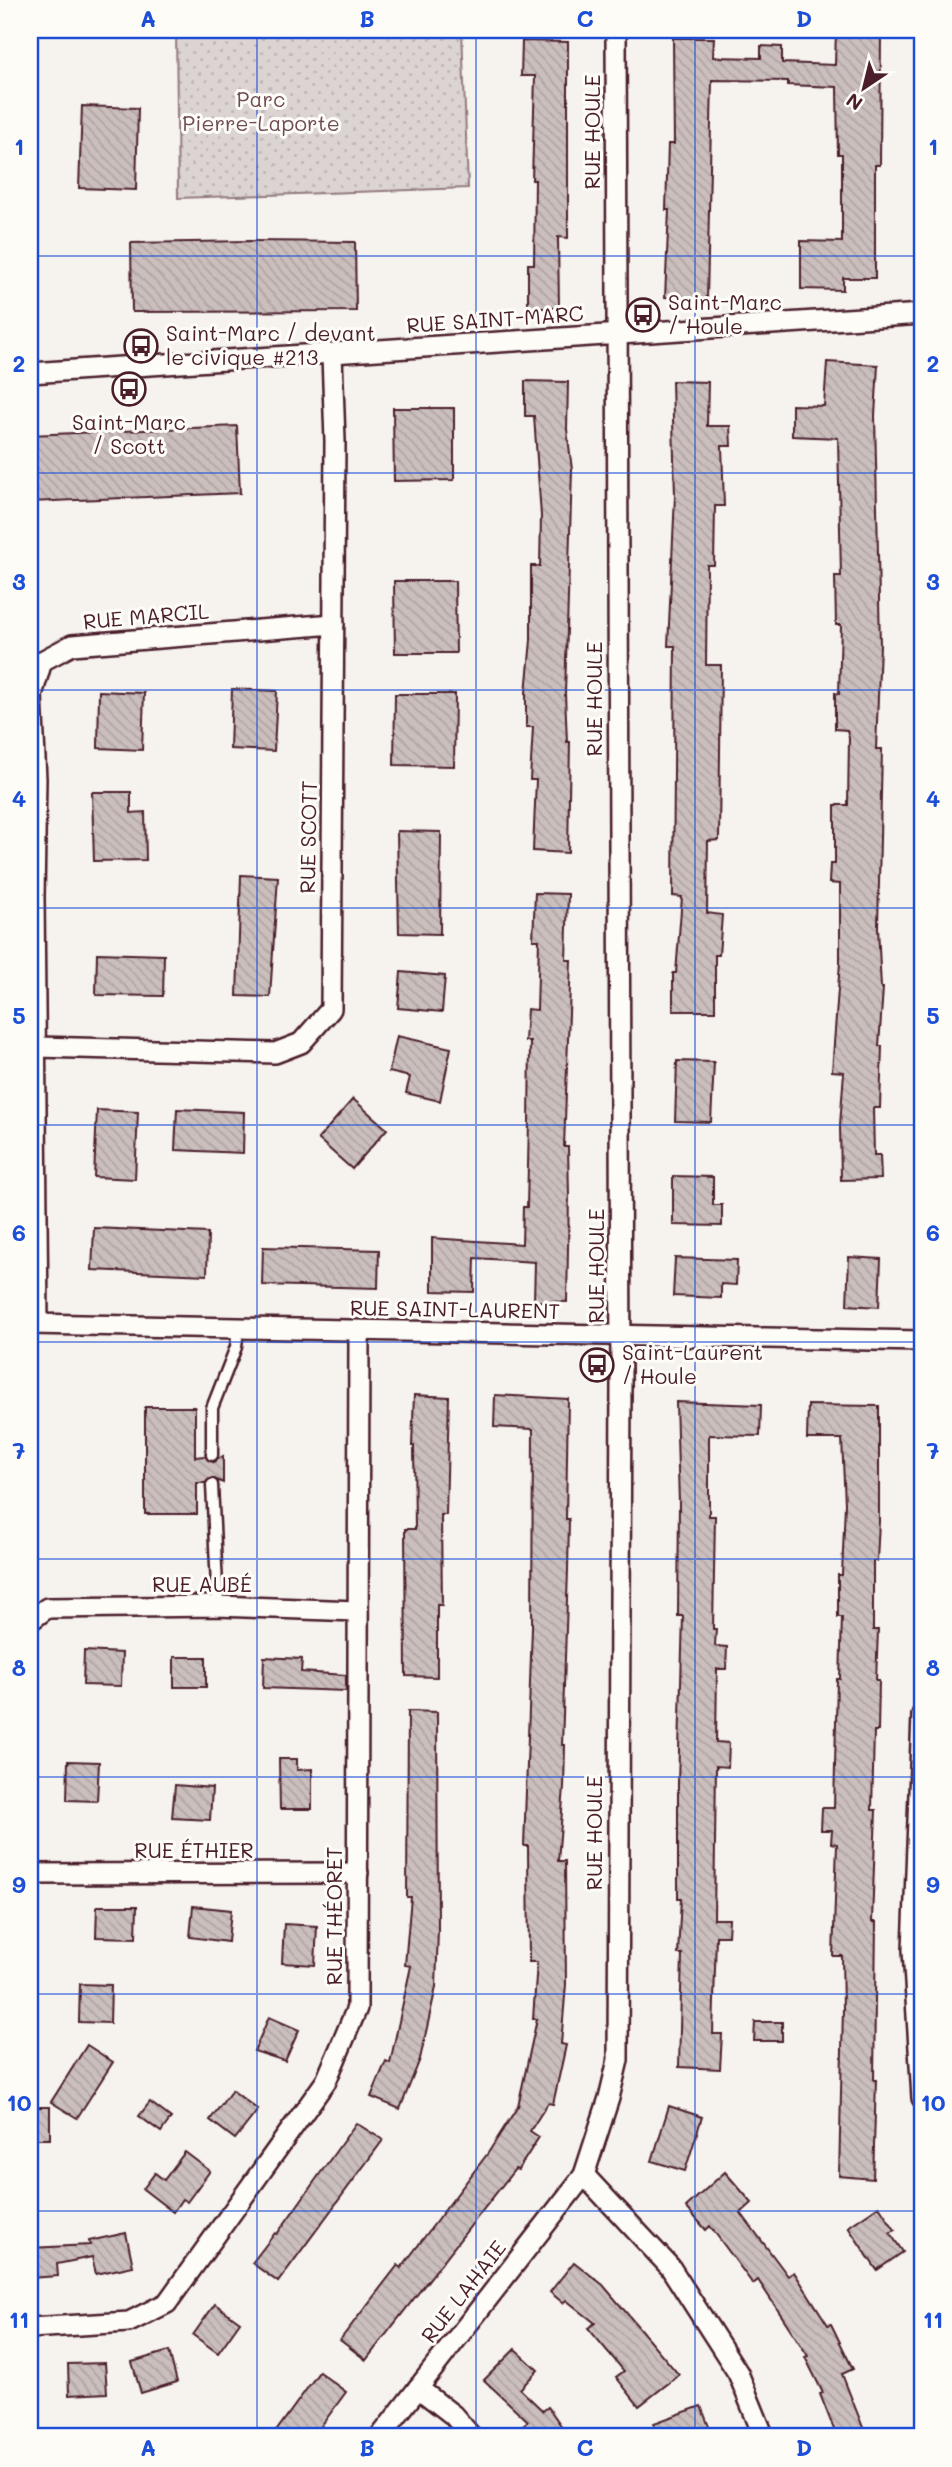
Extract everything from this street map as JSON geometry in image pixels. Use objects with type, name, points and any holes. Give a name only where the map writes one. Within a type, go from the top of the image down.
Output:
[{"type":"street","name":"RUE HOULE","points":[[584,2175],[609,2098],[618,2060],[620,2030],[616,30]]},
{"type":"street","name":"RUE SAINT-MARC","points":[[30,373],[922,314]]},
{"type":"street","name":"RUE SCOTT","points":[[37,1047],[275,1053],[301,1043],[331,1009],[335,392],[332,355]]},
{"type":"street","name":"RUE MARCIL","points":[[34,1324],[37,1047],[34,897],[36,779],[32,695],[42,661],[72,645],[334,624]]},
{"type":"street","name":"RUE SAINT-LAURENT","points":[[34,1324],[922,1341]]},
{"type":"street","name":"RUE THÉORET","points":[[30,2329],[129,2322],[167,2303],[326,2081],[357,2008],[359,1331]]},
{"type":"street","name":"RUE AUBÉ","points":[[30,1621],[47,1608],[218,1606],[357,1611]]},
{"type":"street","points":[[922,1715],[917,1950],[922,2098]]},
{"type":"street","name":"RUE ÉTHIER","points":[[30,1874],[358,1873]]},
{"type":"street","name":"RUE LAHAIE","points":[[380,2437],[584,2175]]},
{"type":"street","points":[[584,2175],[670,2267],[738,2373],[764,2437]]},
{"type":"street","points":[[418,2388],[453,2415],[472,2437]]},
{"type":"lane","points":[[212,1455],[212,1408],[236,1347],[238,1329]]},
{"type":"lane","points":[[212,1485],[218,1606]]},
{"type":"green space","name":"Parc Pierre-Laporte","points":[[176,30],[462,30],[468,188],[178,198]]},
{"type":"building","points":[[836,30],[881,30],[880,165],[875,165],[875,278],[843,278],[843,290],[801,289],[801,241],[842,242],[842,154],[838,154],[837,87],[788,85],[788,81],[712,80],[707,299],[665,297],[669,210],[666,210],[668,144],[674,144],[673,38],[714,38],[713,57],[761,58],[761,46],[782,47],[782,63],[835,65]]},
{"type":"building","points":[[522,41],[568,42],[568,238],[558,237],[559,308],[528,308],[528,264],[534,264],[535,180],[532,180],[535,76],[521,76]]},
{"type":"building","points":[[82,106],[138,108],[136,190],[79,188]]},
{"type":"building","points":[[355,242],[356,311],[132,312],[131,243]]},
{"type":"building","points":[[827,362],[878,365],[875,416],[880,645],[876,749],[882,749],[878,927],[883,988],[879,1046],[882,1046],[880,1108],[873,1108],[874,1155],[880,1155],[881,1179],[841,1180],[840,1125],[844,1072],[832,1071],[840,962],[840,884],[829,883],[830,864],[835,864],[835,805],[848,805],[849,738],[847,730],[835,729],[841,625],[836,625],[835,576],[841,576],[838,438],[792,436],[792,405],[824,406]]},
{"type":"building","points":[[525,381],[568,382],[567,429],[572,470],[565,693],[567,742],[570,742],[568,853],[533,851],[536,780],[530,780],[533,727],[526,727],[526,693],[531,640],[531,566],[540,566],[541,516],[534,416],[525,416]]},
{"type":"building","points":[[672,381],[708,382],[707,426],[730,426],[731,446],[722,446],[724,506],[715,506],[714,565],[707,565],[706,665],[721,665],[719,840],[708,841],[707,913],[722,915],[719,955],[715,955],[715,1011],[673,1011],[673,973],[676,973],[682,897],[673,896],[675,646],[668,646],[675,496]]},
{"type":"building","points":[[393,408],[454,408],[454,480],[394,481]]},
{"type":"building","points":[[237,426],[240,493],[30,502],[30,435]]},
{"type":"building","points":[[394,581],[455,581],[456,653],[395,653]]},
{"type":"building","points":[[232,689],[277,691],[274,751],[230,749]]},
{"type":"building","points":[[99,691],[144,693],[142,750],[98,748]]},
{"type":"building","points":[[395,694],[455,694],[454,766],[394,765]]},
{"type":"building","points":[[92,792],[131,792],[131,813],[145,812],[146,860],[94,861]]},
{"type":"building","points":[[397,831],[441,832],[440,934],[399,933]]},
{"type":"building","points":[[241,875],[278,877],[270,997],[237,996]]},
{"type":"building","points":[[535,893],[568,894],[566,960],[571,960],[564,1147],[568,1147],[569,1196],[567,1302],[534,1301],[535,1262],[475,1258],[474,1292],[432,1291],[432,1238],[522,1244],[523,1207],[527,1207],[529,1122],[530,1041],[525,1041],[527,1009],[537,1010],[539,940],[533,940]]},
{"type":"building","points":[[97,953],[164,955],[163,996],[96,995]]},
{"type":"building","points":[[401,972],[445,976],[442,1012],[398,1008]]},
{"type":"building","points":[[397,1036],[451,1048],[440,1101],[406,1093],[410,1077],[389,1072]]},
{"type":"building","points":[[677,1061],[714,1062],[711,1122],[675,1121]]},
{"type":"building","points":[[353,1099],[387,1129],[352,1169],[318,1139]]},
{"type":"building","points":[[177,1109],[244,1112],[243,1153],[175,1150]]},
{"type":"building","points":[[97,1110],[138,1112],[135,1179],[94,1177]]},
{"type":"building","points":[[673,1176],[713,1177],[713,1205],[722,1205],[722,1226],[673,1225]]},
{"type":"building","points":[[94,1228],[208,1233],[207,1275],[92,1270]]},
{"type":"building","points":[[263,1247],[379,1250],[378,1288],[262,1285]]},
{"type":"building","points":[[849,1257],[881,1259],[879,1307],[847,1305]]},
{"type":"building","points":[[675,1258],[737,1260],[736,1285],[721,1284],[721,1298],[673,1296]]},
{"type":"building","points":[[414,1395],[449,1397],[446,1515],[441,1515],[442,1605],[437,1605],[437,1677],[406,1676],[405,1529],[415,1529],[412,1446]]},
{"type":"building","points":[[495,1395],[568,1399],[566,1519],[569,1519],[562,1745],[565,1745],[558,1861],[565,1861],[566,1984],[561,2044],[566,2045],[553,2104],[548,2103],[530,2131],[539,2137],[518,2170],[515,2169],[366,2360],[340,2340],[398,2265],[401,2268],[488,2153],[518,2106],[537,2019],[533,2019],[537,1962],[529,1962],[528,1846],[524,1846],[532,1628],[533,1429],[494,1427]]},
{"type":"building","points":[[676,1402],[761,1405],[760,1436],[709,1435],[709,1516],[715,1516],[713,1629],[716,1629],[715,1646],[727,1647],[726,1669],[717,1669],[716,1742],[729,1743],[728,1767],[716,1766],[714,1919],[729,1919],[728,1936],[716,1936],[713,2034],[722,2034],[720,2069],[679,2067],[682,1954],[678,1954],[681,1898],[678,1898],[678,1783],[683,1616],[678,1616]]},
{"type":"building","points":[[808,1405],[879,1406],[879,1521],[877,1561],[873,1561],[873,1630],[878,1630],[876,1680],[879,1680],[878,1731],[874,1731],[872,1810],[876,1810],[872,1922],[876,1922],[873,2179],[839,2176],[843,2008],[842,1956],[833,1956],[837,1844],[831,1843],[832,1830],[821,1830],[822,1808],[834,1808],[837,1679],[840,1679],[842,1617],[838,1617],[838,1575],[842,1575],[845,1504],[842,1439],[807,1439]]},
{"type":"building","points":[[145,1407],[195,1407],[195,1457],[205,1456],[213,1462],[223,1456],[223,1483],[212,1478],[205,1483],[197,1483],[197,1514],[145,1514]]},
{"type":"building","points":[[84,1651],[122,1653],[121,1686],[83,1685]]},
{"type":"building","points":[[174,1657],[206,1657],[206,1687],[174,1687]]},
{"type":"building","points":[[264,1657],[302,1659],[301,1672],[346,1675],[346,1691],[263,1688]]},
{"type":"building","points":[[408,1711],[437,1712],[438,1930],[436,1987],[420,2059],[400,2109],[371,2097],[386,2061],[390,2063],[411,1966],[405,1965],[411,1897],[407,1897]]},
{"type":"building","points":[[279,1759],[297,1759],[297,1770],[312,1769],[312,1809],[280,1809]]},
{"type":"building","points":[[68,1761],[99,1762],[97,1801],[67,1800]]},
{"type":"building","points":[[175,1785],[212,1788],[210,1820],[172,1818]]},
{"type":"building","points":[[97,1906],[137,1906],[136,1938],[96,1937]]},
{"type":"building","points":[[193,1906],[231,1910],[228,1942],[190,1937]]},
{"type":"building","points":[[284,1924],[317,1926],[315,1965],[282,1963]]},
{"type":"building","points":[[80,1984],[111,1985],[110,2023],[79,2022]]},
{"type":"building","points":[[269,2017],[299,2030],[285,2061],[254,2051]]},
{"type":"building","points":[[755,2022],[782,2022],[782,2041],[754,2041]]},
{"type":"building","points":[[87,2045],[113,2062],[77,2118],[51,2102]]},
{"type":"building","points":[[232,2090],[258,2110],[235,2139],[210,2120]]},
{"type":"building","points":[[150,2102],[171,2118],[161,2132],[139,2116]]},
{"type":"building","points":[[669,2106],[702,2117],[685,2171],[652,2161]]},
{"type":"building","points":[[30,2107],[50,2107],[50,2139],[30,2139]]},
{"type":"building","points":[[356,2123],[383,2140],[278,2282],[252,2263],[275,2233],[277,2234]]},
{"type":"building","points":[[185,2152],[210,2171],[187,2202],[182,2199],[173,2212],[143,2189],[155,2173],[164,2180]]},
{"type":"building","points":[[725,2172],[752,2203],[741,2213],[788,2276],[794,2272],[828,2325],[831,2324],[853,2369],[842,2374],[864,2430],[837,2437],[820,2394],[823,2393],[805,2357],[808,2356],[758,2280],[753,2284],[710,2226],[706,2230],[686,2207]]},
{"type":"building","points":[[879,2206],[895,2230],[890,2233],[903,2252],[877,2270],[848,2227]]},
{"type":"building","points":[[126,2233],[133,2266],[96,2274],[92,2257],[57,2264],[58,2276],[30,2278],[30,2248],[90,2245],[89,2241]]},
{"type":"building","points":[[574,2262],[603,2285],[679,2375],[639,2406],[616,2377],[624,2371],[588,2328],[595,2323],[566,2300],[563,2303],[550,2292]]},
{"type":"building","points":[[215,2304],[240,2322],[218,2353],[193,2335]]},
{"type":"building","points":[[515,2349],[538,2370],[520,2389],[543,2411],[548,2407],[569,2437],[531,2437],[523,2425],[528,2421],[484,2380]]},
{"type":"building","points":[[169,2351],[177,2382],[141,2393],[132,2362]]},
{"type":"building","points":[[105,2363],[107,2393],[69,2395],[68,2364]]},
{"type":"building","points":[[319,2372],[346,2392],[313,2437],[272,2437]]},
{"type":"building","points":[[701,2406],[713,2437],[659,2437],[654,2423]]},
{"type":"place","name":"Saint-Marc / Houle","points":[[643,315]]},
{"type":"place","name":"Saint-Marc / devant le civique #213","points":[[141,346]]},
{"type":"place","name":"Saint-Marc / Scott","points":[[129,389]]},
{"type":"place","name":"Saint-Laurent / Houle","points":[[597,1365]]}]
